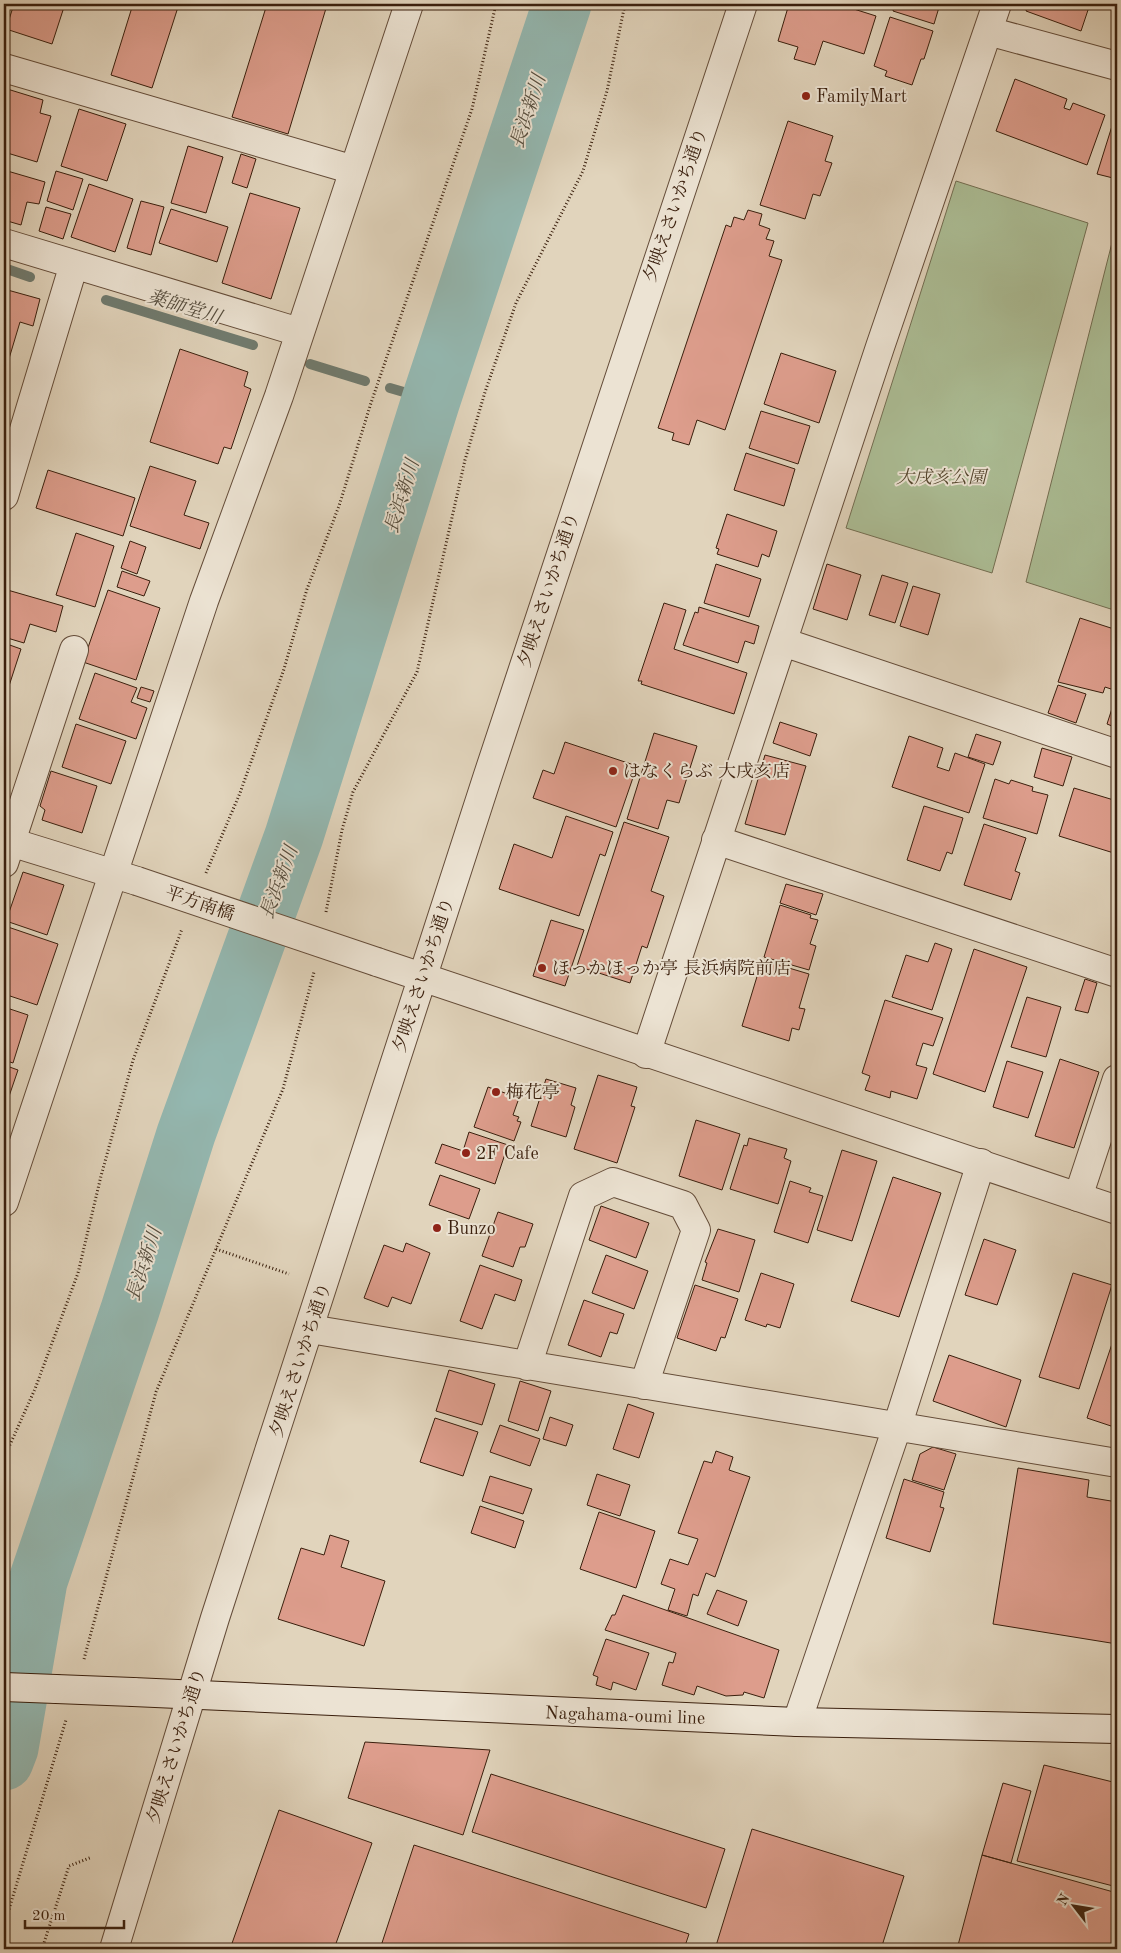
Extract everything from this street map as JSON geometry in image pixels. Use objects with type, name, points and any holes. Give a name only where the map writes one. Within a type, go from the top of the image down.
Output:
[{"type":"street","name":"夕映えさいかち通り","points":[[114,1949],[191,1694],[422,978],[659,252],[743,4]]},
{"type":"street","points":[[646,1054],[880,347],[997,4]]},
{"type":"street","points":[[4,1202],[125,878],[204,600],[279,396],[298,332],[354,170],[401,6]]},
{"type":"street","points":[[988,32],[1117,66]]},
{"type":"street","points":[[4,68],[354,170]]},
{"type":"street","points":[[4,243],[298,332]]},
{"type":"street","points":[[4,496],[74,264]]},
{"type":"street","points":[[783,642],[1117,754]]},
{"type":"street","points":[[6,848],[74,650]]},
{"type":"street","points":[[716,840],[1117,973]]},
{"type":"street","name":"平方南橋","points":[[6,848],[125,878],[646,1054],[981,1163],[1117,1210]]},
{"type":"street","points":[[1078,1197],[1117,1079]]},
{"type":"street","points":[[797,1722],[896,1427],[981,1163]]},
{"type":"street","points":[[527,1366],[583,1196],[613,1182],[684,1205],[696,1230],[644,1385]]},
{"type":"street","points":[[310,1329],[1117,1463]]},
{"type":"street","name":"Nagahama-oumi line","points":[[4,1687],[797,1722],[1117,1729]]},
{"type":"path","points":[[206,874],[240,793],[284,668],[307,589],[339,506],[371,403],[469,119],[496,4]]},
{"type":"path","points":[[324,919],[342,830],[353,792],[417,672],[463,469],[485,392],[516,303],[583,171],[607,91],[625,4]]},
{"type":"path","points":[[4,1458],[35,1390],[78,1273],[101,1176],[133,1060],[183,928]]},
{"type":"path","points":[[89,1639],[156,1392],[282,1089],[315,968]]},
{"type":"path","points":[[216,1249],[289,1274]]},
{"type":"path","points":[[4,1926],[56,1758]]},
{"type":"path","points":[[42,1949],[68,1866],[92,1857]]},
{"type":"green space","name":"大戌亥公園","points":[[956,181],[1088,223],[992,573],[846,528]]},
{"type":"green space","points":[[1117,223],[1117,611],[1026,582]]},
{"type":"building","points":[[14,4],[65,4],[52,44],[6,29]]},
{"type":"building","points":[[133,4],[179,4],[152,88],[111,75]]},
{"type":"building","points":[[267,4],[327,5],[288,134],[232,117]]},
{"type":"building","points":[[789,4],[838,4],[876,16],[864,54],[823,41],[815,65],[794,59],[798,47],[778,41]]},
{"type":"building","points":[[895,4],[940,4],[934,24],[893,11]]},
{"type":"building","points":[[1028,4],[1090,4],[1081,31],[1026,11]]},
{"type":"building","points":[[890,17],[933,31],[924,59],[921,59],[912,85],[885,76],[887,71],[874,66]]},
{"type":"building","points":[[1015,79],[1067,99],[1064,108],[1070,110],[1073,103],[1105,115],[1087,165],[996,131]]},
{"type":"building","points":[[4,88],[43,100],[40,113],[51,116],[37,162],[4,152]]},
{"type":"building","points":[[79,109],[126,124],[107,181],[61,166]]},
{"type":"building","points":[[1117,110],[1117,179],[1097,174]]},
{"type":"building","points":[[788,121],[833,136],[825,161],[832,163],[820,196],[813,194],[805,219],[760,205]]},
{"type":"building","points":[[188,146],[223,157],[206,213],[171,203]]},
{"type":"building","points":[[241,154],[256,159],[247,188],[232,183]]},
{"type":"building","points":[[4,170],[45,182],[39,204],[27,202],[21,225],[4,220]]},
{"type":"building","points":[[56,171],[83,179],[73,210],[47,201]]},
{"type":"building","points":[[89,184],[133,199],[115,252],[71,237]]},
{"type":"building","points":[[250,193],[300,208],[271,299],[222,283]]},
{"type":"building","points":[[141,201],[164,207],[151,255],[127,248]]},
{"type":"building","points":[[46,207],[71,214],[63,239],[39,231]]},
{"type":"building","points":[[171,209],[228,227],[217,262],[159,243]]},
{"type":"building","points":[[748,210],[762,214],[759,225],[770,229],[766,239],[774,241],[769,256],[782,260],[725,430],[697,420],[689,445],[672,440],[674,433],[658,428],[726,225],[731,227],[734,217],[744,220]]},
{"type":"building","points":[[4,289],[40,299],[33,326],[20,322],[8,362],[4,361]]},
{"type":"building","points":[[180,349],[248,372],[244,386],[251,389],[231,449],[224,447],[218,464],[150,442]]},
{"type":"building","points":[[781,353],[836,371],[819,423],[764,404]]},
{"type":"building","points":[[761,411],[810,426],[798,464],[749,448]]},
{"type":"building","points":[[746,453],[795,469],[784,506],[734,490]]},
{"type":"building","points":[[150,466],[196,481],[184,515],[209,523],[200,549],[130,526]]},
{"type":"building","points":[[48,470],[135,498],[123,536],[36,508]]},
{"type":"building","points":[[727,514],[777,531],[769,557],[762,554],[758,567],[717,554],[719,549],[716,548]]},
{"type":"building","points":[[76,533],[114,546],[95,607],[56,595]]},
{"type":"building","points":[[130,541],[146,547],[137,574],[121,568]]},
{"type":"building","points":[[716,564],[761,579],[749,617],[704,603]]},
{"type":"building","points":[[827,564],[861,575],[847,620],[813,609]]},
{"type":"building","points":[[122,571],[150,581],[144,596],[117,587]]},
{"type":"building","points":[[882,575],[908,583],[895,623],[869,615]]},
{"type":"building","points":[[913,586],[940,594],[928,635],[900,626]]},
{"type":"building","points":[[4,589],[63,606],[56,632],[30,624],[24,643],[4,637]]},
{"type":"building","points":[[108,590],[160,608],[136,680],[83,662]]},
{"type":"building","points":[[664,603],[686,610],[674,649],[747,673],[734,714],[641,684],[642,681],[638,681]]},
{"type":"building","points":[[699,607],[759,626],[754,644],[745,641],[738,663],[683,645],[695,612],[698,613]]},
{"type":"building","points":[[1080,618],[1117,630],[1117,651],[1112,666],[1117,668],[1117,681],[1114,690],[1105,687],[1103,693],[1058,682]]},
{"type":"building","points":[[4,643],[21,649],[8,689],[4,688]]},
{"type":"building","points":[[95,673],[137,688],[131,702],[147,708],[136,739],[79,719]]},
{"type":"building","points":[[1058,685],[1086,694],[1076,723],[1048,713]]},
{"type":"building","points":[[141,687],[154,691],[150,702],[137,698]]},
{"type":"building","points":[[1117,693],[1117,728],[1107,724]]},
{"type":"building","points":[[780,722],[817,734],[810,756],[773,743]]},
{"type":"building","points":[[76,724],[126,741],[111,784],[62,767]]},
{"type":"building","points":[[654,733],[697,746],[679,803],[667,800],[658,829],[627,819]]},
{"type":"building","points":[[976,734],[1001,742],[993,765],[968,757]]},
{"type":"building","points":[[909,736],[943,748],[937,767],[949,771],[955,753],[985,764],[969,813],[892,787]]},
{"type":"building","points":[[565,742],[637,766],[616,827],[533,798],[543,770],[554,774]]},
{"type":"building","points":[[1042,748],[1072,757],[1063,786],[1034,777]]},
{"type":"building","points":[[765,755],[806,766],[785,835],[745,824]]},
{"type":"building","points":[[51,771],[97,786],[82,833],[42,820],[45,810],[40,806]]},
{"type":"building","points":[[995,779],[1009,784],[1011,780],[1033,787],[1032,791],[1048,795],[1037,834],[983,818]]},
{"type":"building","points":[[1074,788],[1117,801],[1117,854],[1059,836]]},
{"type":"building","points":[[924,806],[963,818],[952,854],[947,852],[940,871],[907,860]]},
{"type":"building","points":[[566,816],[613,832],[605,856],[600,854],[579,916],[499,889],[514,844],[552,858]]},
{"type":"building","points":[[624,822],[669,837],[651,891],[664,896],[647,948],[642,946],[630,983],[577,966]]},
{"type":"building","points":[[984,824],[1026,838],[1015,871],[1020,873],[1011,900],[964,885]]},
{"type":"building","points":[[23,872],[64,885],[47,935],[6,921]]},
{"type":"building","points":[[786,884],[823,894],[816,915],[780,903]]},
{"type":"building","points":[[780,905],[811,915],[810,918],[818,920],[810,944],[816,946],[809,970],[764,957]]},
{"type":"building","points":[[551,920],[584,930],[565,986],[533,976]]},
{"type":"building","points":[[8,927],[58,944],[37,1005],[4,994],[4,938]]},
{"type":"building","points":[[935,943],[952,949],[932,1010],[892,997],[906,955],[928,962]]},
{"type":"building","points":[[974,949],[1027,967],[985,1092],[933,1074]]},
{"type":"building","points":[[762,960],[809,974],[799,1008],[805,1009],[799,1030],[792,1028],[789,1041],[742,1026]]},
{"type":"building","points":[[1085,979],[1097,983],[1088,1013],[1075,1010]]},
{"type":"building","points":[[1027,997],[1061,1007],[1046,1057],[1011,1047]]},
{"type":"building","points":[[885,1000],[943,1018],[933,1046],[923,1043],[916,1065],[927,1068],[917,1099],[891,1091],[890,1098],[865,1090],[870,1076],[862,1073]]},
{"type":"building","points":[[4,1007],[28,1015],[13,1063],[4,1060]]},
{"type":"building","points":[[1060,1059],[1099,1072],[1074,1148],[1035,1136]]},
{"type":"building","points":[[1007,1061],[1043,1072],[1028,1118],[993,1107]]},
{"type":"building","points":[[4,1065],[18,1070],[4,1111]]},
{"type":"building","points":[[598,1075],[637,1087],[631,1106],[635,1107],[617,1163],[574,1149]]},
{"type":"building","points":[[546,1079],[576,1088],[571,1105],[575,1107],[566,1137],[531,1126]]},
{"type":"building","points":[[488,1087],[519,1098],[513,1115],[519,1117],[517,1121],[521,1122],[514,1141],[474,1127]]},
{"type":"building","points":[[696,1120],[740,1134],[722,1190],[679,1176]]},
{"type":"building","points":[[469,1132],[508,1145],[495,1184],[435,1163],[442,1144],[463,1151]]},
{"type":"building","points":[[749,1138],[787,1149],[784,1158],[791,1161],[778,1204],[730,1189],[744,1145],[747,1146]]},
{"type":"building","points":[[842,1150],[877,1161],[852,1241],[817,1230]]},
{"type":"building","points":[[440,1175],[480,1189],[469,1219],[429,1205]]},
{"type":"building","points":[[893,1177],[941,1193],[899,1317],[851,1301]]},
{"type":"building","points":[[790,1181],[811,1188],[809,1192],[823,1196],[808,1243],[774,1232]]},
{"type":"building","points":[[601,1206],[649,1223],[636,1258],[589,1240]]},
{"type":"building","points":[[498,1212],[533,1224],[525,1247],[520,1247],[513,1267],[482,1256]]},
{"type":"building","points":[[718,1229],[755,1240],[739,1292],[702,1280],[707,1263],[705,1262]]},
{"type":"building","points":[[984,1239],[1016,1250],[997,1305],[965,1295]]},
{"type":"building","points":[[406,1243],[430,1253],[411,1304],[392,1297],[388,1307],[364,1298],[384,1245],[403,1252]]},
{"type":"building","points":[[606,1255],[648,1271],[634,1309],[592,1293]]},
{"type":"building","points":[[480,1265],[522,1280],[515,1301],[495,1294],[482,1329],[460,1321]]},
{"type":"building","points":[[761,1273],[794,1284],[780,1328],[767,1324],[766,1327],[745,1320]]},
{"type":"building","points":[[1073,1273],[1112,1285],[1079,1389],[1039,1377]]},
{"type":"building","points":[[695,1285],[738,1299],[725,1338],[721,1337],[716,1351],[677,1338]]},
{"type":"building","points":[[584,1300],[624,1314],[617,1334],[610,1332],[601,1357],[568,1345]]},
{"type":"building","points":[[1117,1329],[1117,1428],[1087,1418]]},
{"type":"building","points":[[949,1355],[1021,1380],[1006,1427],[933,1401]]},
{"type":"building","points":[[449,1370],[495,1384],[482,1425],[436,1411]]},
{"type":"building","points":[[520,1381],[551,1391],[538,1431],[508,1421]]},
{"type":"building","points":[[628,1404],[654,1413],[639,1458],[613,1449]]},
{"type":"building","points":[[550,1417],[573,1425],[566,1446],[543,1439]]},
{"type":"building","points":[[435,1418],[478,1432],[463,1476],[420,1462]]},
{"type":"building","points":[[500,1425],[540,1439],[530,1466],[490,1452]]},
{"type":"building","points":[[933,1447],[956,1454],[944,1490],[912,1480],[920,1454]]},
{"type":"building","points":[[716,1451],[733,1457],[729,1470],[750,1477],[715,1577],[706,1573],[698,1596],[693,1594],[687,1616],[668,1610],[675,1589],[661,1584],[670,1559],[688,1565],[698,1539],[678,1533],[704,1461],[712,1463]]},
{"type":"building","points":[[1018,1468],[1089,1480],[1087,1497],[1117,1502],[1117,1644],[993,1624]]},
{"type":"building","points":[[597,1474],[630,1485],[620,1516],[587,1505]]},
{"type":"building","points":[[490,1476],[532,1489],[523,1514],[482,1501]]},
{"type":"building","points":[[904,1479],[944,1492],[940,1507],[944,1508],[930,1552],[886,1538]]},
{"type":"building","points":[[480,1506],[524,1521],[515,1548],[471,1533]]},
{"type":"building","points":[[599,1512],[655,1531],[636,1588],[580,1569]]},
{"type":"building","points":[[330,1535],[349,1541],[341,1567],[385,1581],[364,1646],[278,1619],[301,1548],[324,1555]]},
{"type":"building","points":[[717,1590],[747,1601],[738,1626],[707,1614]]},
{"type":"building","points":[[623,1595],[779,1650],[764,1698],[744,1692],[743,1695],[726,1696],[697,1686],[694,1695],[662,1685],[669,1662],[673,1663],[676,1653],[605,1630],[612,1615],[615,1615]]},
{"type":"building","points":[[606,1639],[649,1653],[636,1690],[613,1682],[611,1690],[596,1685],[598,1677],[593,1675]]},
{"type":"building","points":[[365,1742],[490,1750],[463,1835],[348,1798]]},
{"type":"building","points":[[1044,1765],[1117,1783],[1117,1887],[1017,1861]]},
{"type":"building","points":[[491,1774],[725,1849],[706,1908],[472,1832]]},
{"type":"building","points":[[1003,1783],[1031,1791],[1011,1863],[982,1855]]},
{"type":"building","points":[[279,1810],[372,1843],[334,1949],[230,1949]]},
{"type":"building","points":[[752,1829],[904,1876],[881,1949],[715,1949]]},
{"type":"building","points":[[414,1845],[689,1934],[684,1949],[380,1949]]},
{"type":"building","points":[[982,1855],[1117,1893],[1117,1949],[957,1949]]},
{"type":"waterway","name":"長浜新川","points":[[4,1761],[9,1748],[38,1581],[130,1310],[186,1134],[294,836],[431,400],[562,4]]},
{"type":"waterway","name":"薬師堂川","points":[[4,268],[30,277]]},
{"type":"waterway","name":"薬師堂川","points":[[106,300],[253,345]]},
{"type":"waterway","name":"薬師堂川","points":[[310,364],[365,381]]},
{"type":"waterway","name":"薬師堂川","points":[[390,388],[431,400]]},
{"type":"place","name":"FamilyMart","points":[[806,96]]},
{"type":"place","name":"はなくらぶ 大戌亥店","points":[[613,771]]},
{"type":"place","name":"ほっかほっか亭 長浜病院前店","points":[[542,968]]},
{"type":"place","name":"梅花亭","points":[[496,1092]]},
{"type":"place","name":"2F Cafe","points":[[466,1153]]},
{"type":"place","name":"Bunzo","points":[[437,1228]]}]
